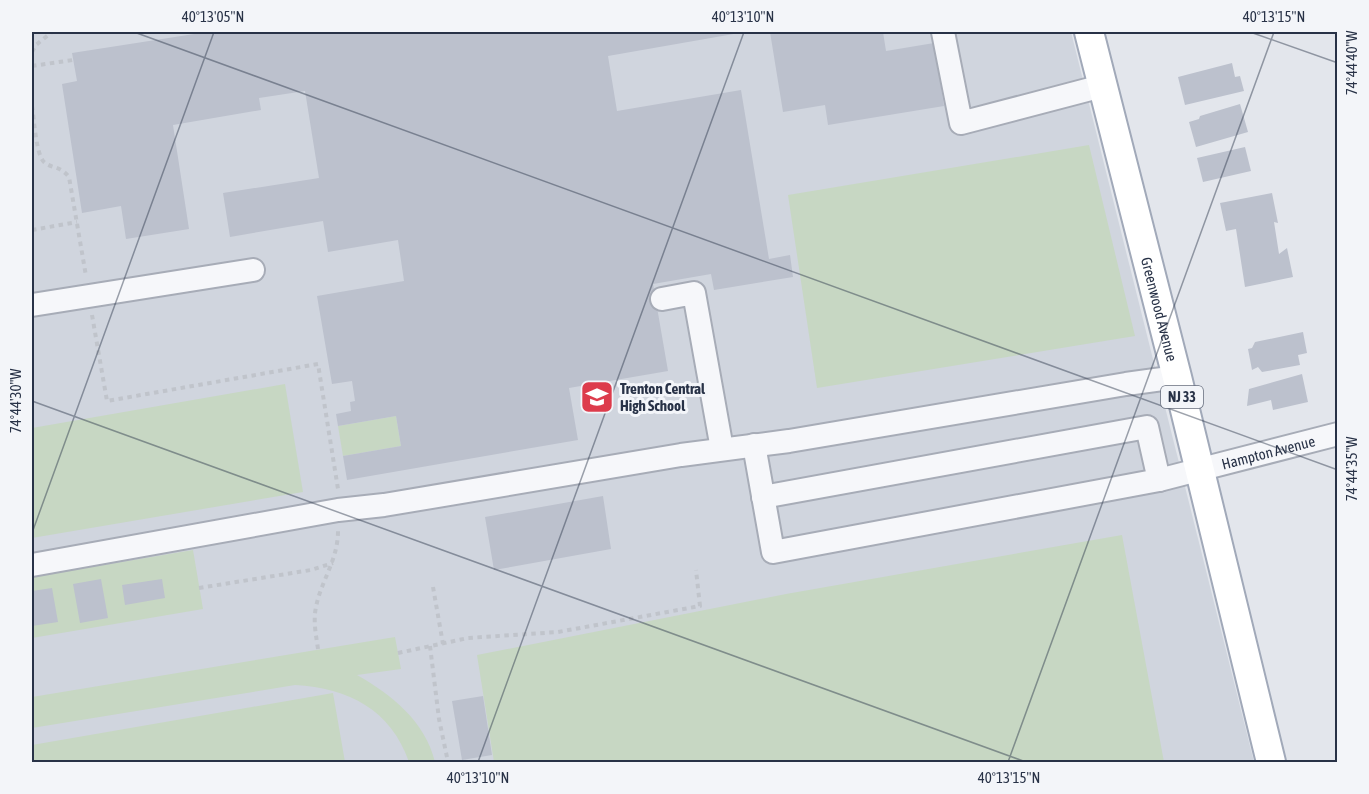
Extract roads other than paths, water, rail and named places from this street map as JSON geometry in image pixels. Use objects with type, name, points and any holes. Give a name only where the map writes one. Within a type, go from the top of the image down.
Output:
[{"type":"main road","name":"Greenwood Avenue","points":[[1089,32],[1272,762]]},
{"type":"street","points":[[943,32],[962,123],[1102,86]]},
{"type":"street","points":[[32,305],[254,270]]},
{"type":"street","points":[[662,299],[694,293],[722,449]]},
{"type":"street","points":[[32,565],[338,510],[384,505],[722,449],[789,441],[1177,377]]},
{"type":"street","points":[[754,445],[763,497],[1147,427],[1159,480]]},
{"type":"street","name":"Hampton Avenue","points":[[763,497],[773,552],[1159,480],[1338,434]]},
{"type":"place","name":"Trenton Central High School","points":[[597,397]]}]
